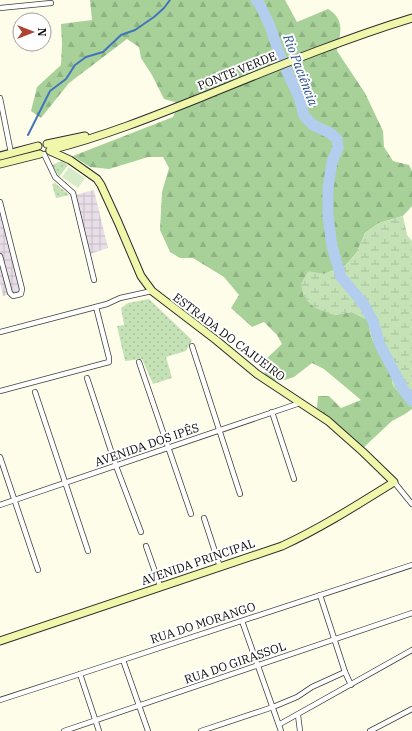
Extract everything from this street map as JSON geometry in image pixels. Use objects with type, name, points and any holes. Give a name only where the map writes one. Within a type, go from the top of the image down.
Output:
[{"type":"street","points":[[0,8],[51,3]]},
{"type":"street","name":"PONTE VERDE","points":[[46,151],[146,119],[336,43],[412,18]]},
{"type":"street","points":[[0,98],[11,153]]},
{"type":"street","points":[[0,156],[38,146],[37,152],[46,151]]},
{"type":"street","points":[[0,164],[46,151]]},
{"type":"street","points":[[46,151],[54,177],[73,193],[94,280]]},
{"type":"street","name":"ESTRADA DO CAJUEIRO","points":[[46,151],[70,160],[92,174],[101,185],[140,276],[152,291],[216,340],[257,374],[328,421],[394,482],[412,504]]},
{"type":"street","points":[[0,202],[22,289],[21,294],[13,296],[10,293],[0,256]]},
{"type":"street","points":[[0,332],[96,307],[120,298],[152,291]]},
{"type":"street","points":[[0,391],[109,362],[110,358],[96,307]]},
{"type":"street","points":[[192,346],[240,494]]},
{"type":"street","points":[[139,362],[191,514]]},
{"type":"street","points":[[88,378],[116,466],[140,532]]},
{"type":"street","points":[[35,392],[88,551]]},
{"type":"street","name":"AVENIDA DOS IPÊS","points":[[0,506],[300,403]]},
{"type":"street","points":[[272,412],[294,479]]},
{"type":"street","points":[[0,457],[38,570]]},
{"type":"street","name":"AVENIDA PRINCIPAL","points":[[0,641],[282,546],[305,535],[394,482]]},
{"type":"street","points":[[204,518],[220,567]]},
{"type":"street","points":[[146,546],[160,586]]},
{"type":"street","name":"RUA DO MORANGO","points":[[0,700],[412,564]]},
{"type":"street","points":[[320,595],[345,672],[351,685]]},
{"type":"street","name":"RUA DO GIRASSOL","points":[[64,731],[412,613]]},
{"type":"street","points":[[242,621],[282,731]]},
{"type":"street","points":[[280,724],[412,650]]},
{"type":"street","points":[[123,660],[138,707],[148,731]]},
{"type":"street","points":[[201,731],[273,707],[297,697],[312,687],[345,672]]},
{"type":"street","points":[[80,674],[99,731]]},
{"type":"street","points":[[370,731],[412,709]]},
{"type":"street","points":[[298,715],[300,731]]},
{"type":"shaded area","points":[[94,190],[108,248],[87,255],[71,196]]},
{"type":"shaded area","points":[[0,202],[22,291],[3,296],[0,283]]},
{"type":"green space","points":[[90,0],[285,0],[297,22],[328,9],[334,13],[340,23],[337,51],[365,93],[383,131],[384,147],[393,161],[409,165],[412,171],[412,206],[403,216],[379,223],[365,233],[357,252],[345,266],[324,274],[308,272],[334,315],[352,312],[368,320],[371,336],[378,352],[391,373],[393,386],[412,407],[412,409],[405,414],[392,421],[363,448],[317,408],[318,396],[329,396],[341,408],[361,400],[324,369],[312,363],[294,377],[279,382],[265,376],[264,361],[282,344],[277,335],[264,322],[252,327],[231,308],[239,295],[224,277],[193,258],[180,258],[170,252],[160,230],[162,192],[169,168],[163,157],[148,157],[109,169],[90,167],[73,156],[173,117],[178,105],[175,102],[164,99],[152,75],[141,58],[139,47],[127,39],[69,83],[41,118],[31,111],[37,87],[61,65],[61,24],[92,20]]},
{"type":"green space","points":[[62,161],[68,165],[59,177],[52,165]]},
{"type":"green space","points":[[69,167],[85,178],[78,188],[62,177]]},
{"type":"green space","points":[[55,183],[70,195],[56,198],[52,184]]},
{"type":"green space","points":[[403,216],[407,235],[412,241],[412,407],[393,386],[391,373],[378,352],[371,336],[368,320],[352,312],[334,315],[315,308],[304,298],[301,284],[308,271],[324,274],[345,266],[357,252],[365,233],[379,223]]},
{"type":"green space","points":[[149,299],[192,340],[186,351],[166,357],[172,378],[153,384],[142,359],[125,361],[117,326],[124,325],[121,308],[128,303]]},
{"type":"waterway","points":[[28,135],[50,91],[66,79],[75,65],[86,57],[103,52],[121,35],[135,30],[154,17],[170,0]]},
{"type":"waterway","name":"Rio Paciência","points":[[256,0],[270,26],[279,53],[300,100],[304,116],[313,125],[330,133],[337,139],[338,148],[332,162],[328,188],[328,216],[332,246],[341,277],[363,303],[373,321],[380,345],[405,392],[412,401]]}]
